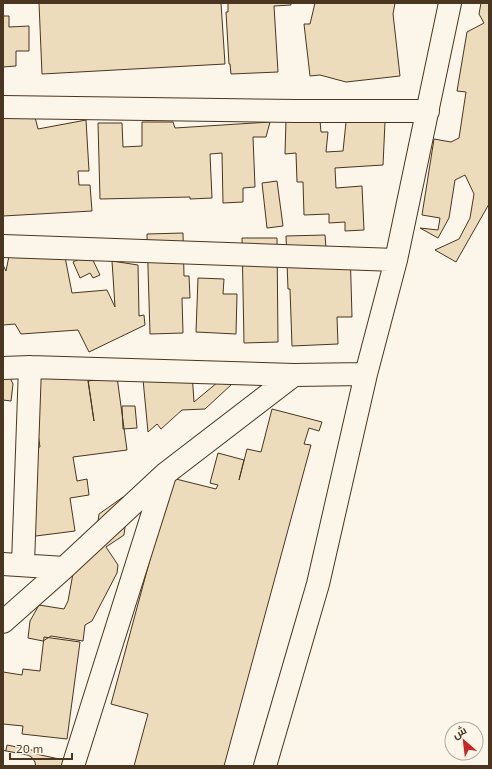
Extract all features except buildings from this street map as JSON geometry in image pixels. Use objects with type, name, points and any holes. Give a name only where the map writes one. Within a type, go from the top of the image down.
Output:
[{"type":"street","points":[[264,766],[318,584],[366,374],[396,260],[450,3]]},
{"type":"street","points":[[3,107],[297,111],[428,111]]},
{"type":"street","points":[[3,246],[396,260]]},
{"type":"street","points":[[3,368],[366,374]]},
{"type":"street","points":[[30,368],[13,564],[64,568]]},
{"type":"street","points":[[3,622],[64,568],[165,474],[294,374]]},
{"type":"street","points":[[73,766],[165,474]]},
{"type":"street","points":[[3,762],[24,766]]}]
